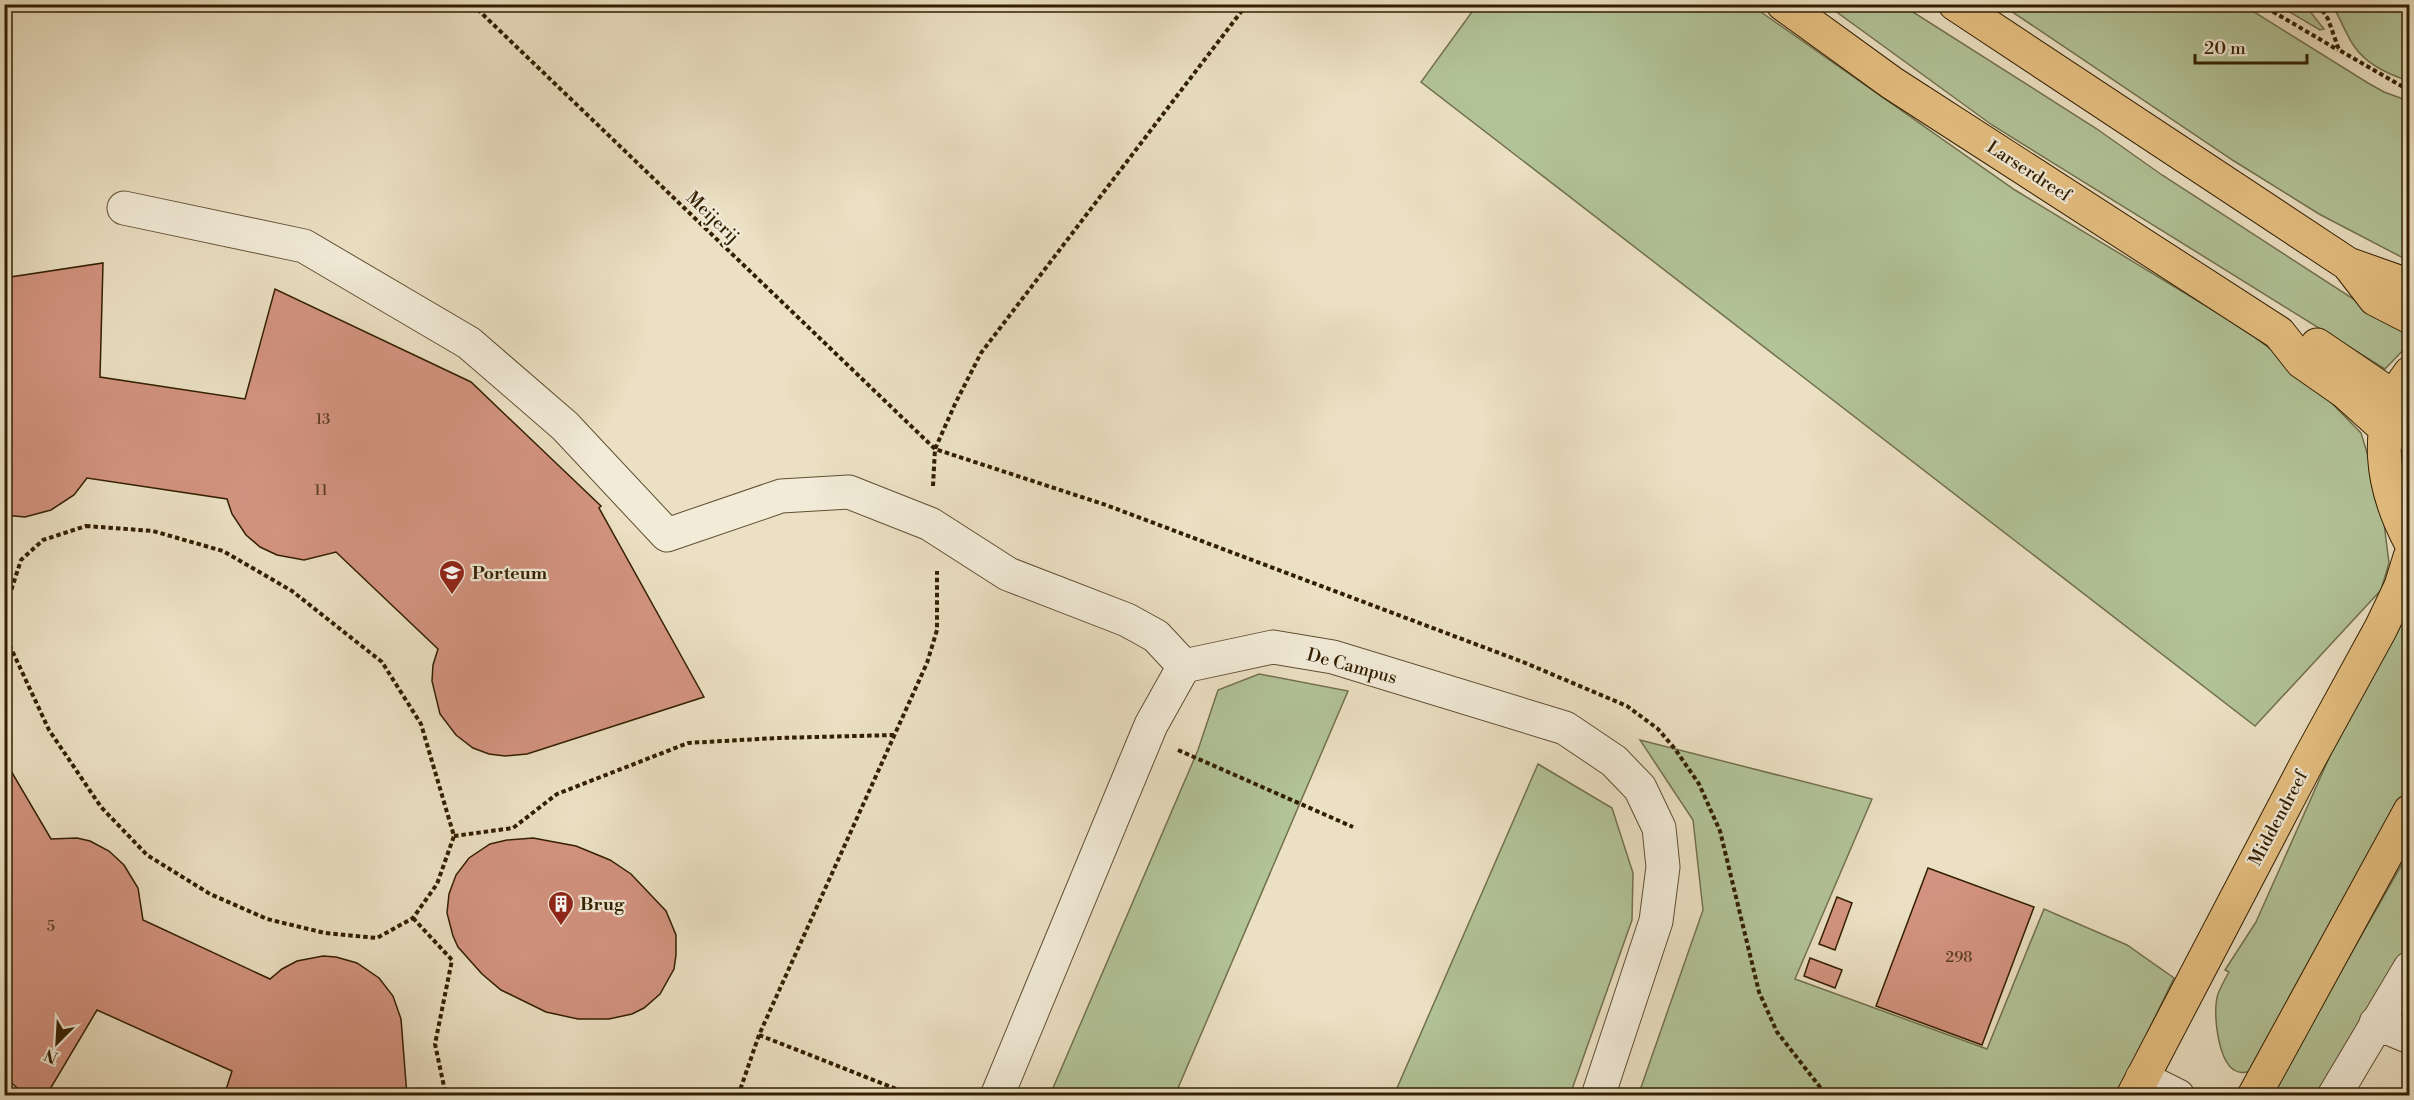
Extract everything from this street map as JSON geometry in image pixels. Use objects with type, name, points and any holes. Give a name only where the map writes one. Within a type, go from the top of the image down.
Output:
[{"type":"main road","name":"Larserdreef","points":[[1784,4],[1892,83],[2210,286],[2278,333],[2302,362],[2345,392],[2400,409]]},
{"type":"main road","points":[[1955,4],[2348,264],[2409,286]]},
{"type":"main road","points":[[2348,264],[2375,300],[2409,317]]},
{"type":"main road","points":[[2400,409],[2383,459],[2388,488],[2398,519],[2409,541]]},
{"type":"main road","name":"Middendreef","points":[[2138,1087],[2381,628],[2401,586],[2409,557]]},
{"type":"main road","points":[[2254,1095],[2409,811]]},
{"type":"street","points":[[124,208],[304,246],[469,344],[565,426],[667,535],[781,496],[849,492],[930,524],[1008,574],[1127,620],[1156,636],[1184,666],[1147,736],[997,1095]]},
{"type":"street","name":"De Campus","points":[[1184,666],[1273,647],[1333,657],[1565,728],[1614,761],[1640,788],[1659,828],[1663,867],[1656,921],[1598,1095]]},
{"type":"street","points":[[2334,1095],[2409,968]]},
{"type":"street","points":[[2376,1023],[2409,1037]]},
{"type":"street","name":"Middendreef","points":[[2138,1087],[2178,1095]]},
{"type":"path","name":"Meijerij","points":[[472,4],[935,449]]},
{"type":"path","points":[[738,1095],[759,1035],[927,663],[937,630],[938,582],[930,524],[935,449],[955,404],[981,353],[1246,4]]},
{"type":"path","points":[[2260,4],[2409,91]]},
{"type":"path","points":[[2318,4],[2328,19],[2339,50]]},
{"type":"path","points":[[86,526],[153,531],[223,551],[292,591],[382,662],[421,724],[454,836],[437,884],[413,918],[376,938],[325,933],[267,919],[210,894],[147,855],[101,807],[49,730],[10,646],[9,597],[21,560],[43,540],[86,526]]},
{"type":"path","points":[[454,836],[513,828],[557,794],[688,743],[894,735]]},
{"type":"path","points":[[1147,736],[1353,827]]},
{"type":"path","points":[[413,918],[452,960],[435,1044],[446,1095]]},
{"type":"path","points":[[759,1035],[914,1095]]},
{"type":"green space","points":[[1477,5],[1751,5],[2015,190],[2244,329],[2303,374],[2361,433],[2381,499],[2389,563],[2381,590],[2255,726],[1421,82]]},
{"type":"green space","points":[[1827,5],[1902,5],[2097,129],[2162,175],[2409,335],[2409,344],[2385,369],[1992,125]]},
{"type":"green space","points":[[2002,5],[2243,5],[2368,83],[2384,92],[2409,101],[2409,261],[2319,214],[2234,161]]},
{"type":"green space","points":[[2278,5],[2305,5],[2324,29],[2320,30]]},
{"type":"green space","points":[[2332,5],[2402,5],[2409,15],[2409,81],[2394,76],[2365,58],[2351,42]]},
{"type":"green space","points":[[2409,610],[2409,785],[2312,959],[2253,1071],[2236,1071],[2228,1065],[2224,1056],[2216,1023],[2218,994],[2229,972],[2225,970],[2256,922],[2333,749]]},
{"type":"green space","points":[[1259,674],[1348,691],[1175,1095],[1050,1095],[1198,750],[1218,690]]},
{"type":"green space","points":[[1640,740],[1872,799],[1795,979],[1987,1049],[2044,909],[2127,945],[2174,978],[2117,1095],[1638,1096],[1703,910],[1693,820]]},
{"type":"green space","points":[[1538,764],[1612,808],[1633,873],[1632,920],[1570,1095],[1394,1095]]},
{"type":"green space","points":[[2409,852],[2409,948],[2328,1091],[2321,1096],[2273,1095],[2272,1092]]},
{"type":"building","points":[[103,263],[100,377],[245,399],[275,289],[471,382],[601,506],[599,508],[704,697],[527,754],[505,756],[489,754],[473,748],[456,735],[440,714],[432,681],[433,665],[438,649],[336,552],[304,560],[277,555],[260,547],[246,535],[232,514],[227,499],[87,478],[74,495],[51,510],[25,517],[4,515],[4,278]]},
{"type":"building","points":[[4,759],[51,839],[77,838],[90,841],[109,851],[124,865],[138,888],[143,920],[270,979],[297,961],[323,956],[357,963],[379,978],[393,996],[401,1019],[407,1096],[224,1096],[232,1071],[97,1010],[46,1096],[26,1096],[4,1076]]},
{"type":"building","name":"Brug","points":[[533,838],[576,846],[610,860],[631,874],[666,911],[676,935],[674,969],[660,994],[644,1008],[632,1014],[609,1019],[578,1019],[546,1012],[501,990],[482,974],[458,947],[447,913],[449,894],[456,875],[469,858],[490,844]]},
{"type":"building","points":[[1928,868],[2034,907],[1982,1045],[1876,1006]]},
{"type":"building","points":[[1837,897],[1852,903],[1835,950],[1819,944]]},
{"type":"building","points":[[1810,958],[1842,970],[1835,988],[1804,976]]},
{"type":"place","name":"Porteum","points":[[452,596]]},
{"type":"place","name":"Brug","points":[[561,927]]}]
